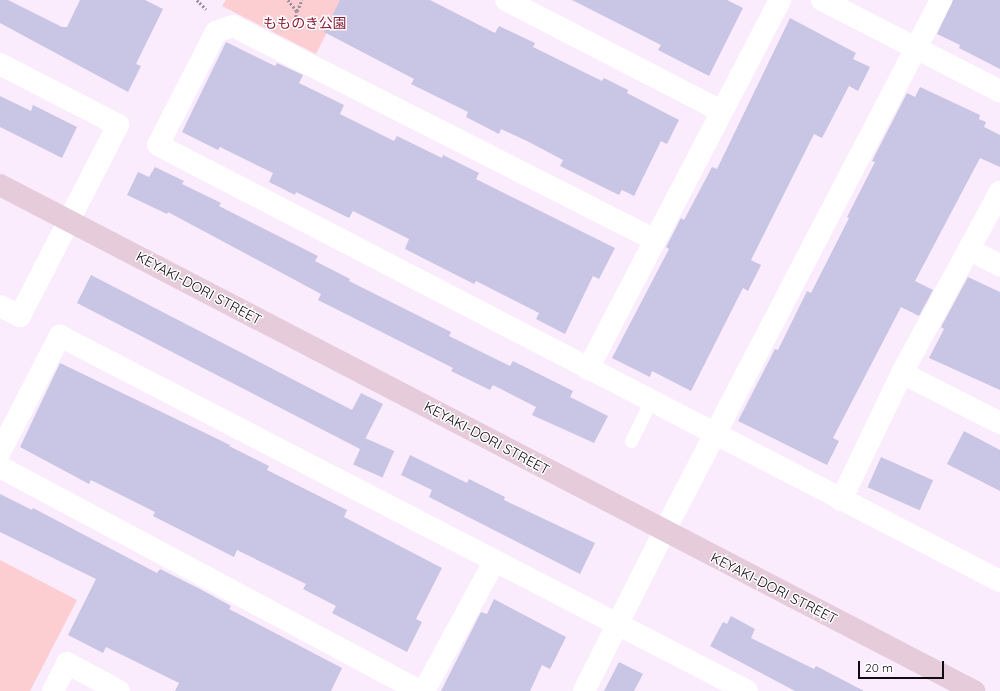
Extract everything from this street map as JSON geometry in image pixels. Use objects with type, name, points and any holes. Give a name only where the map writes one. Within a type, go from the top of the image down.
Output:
[{"type":"main road","name":"KEYAKI-DORI STREET","points":[[0,185],[974,691]]},
{"type":"street","points":[[506,0],[721,111]]},
{"type":"street","points":[[588,369],[780,0]]},
{"type":"street","points":[[822,0],[1000,91]]},
{"type":"street","points":[[584,691],[665,530],[716,435],[941,0]]},
{"type":"street","points":[[655,240],[233,26],[216,32],[158,145],[1000,581]]},
{"type":"street","points":[[0,64],[118,125],[70,222],[20,316],[0,306]]},
{"type":"street","points":[[841,500],[902,373],[970,250],[1000,192]]},
{"type":"street","points":[[970,250],[1000,265]]},
{"type":"street","points":[[0,452],[60,336],[740,689]]},
{"type":"street","points":[[902,373],[1000,423]]},
{"type":"street","points":[[0,467],[420,691]]},
{"type":"street","points":[[424,691],[494,562]]},
{"type":"street","points":[[53,691],[67,663],[119,691]]},
{"type":"lane","points":[[632,441],[651,400]]},
{"type":"path","points":[[296,11],[302,0]]},
{"type":"green space","name":"もものき公園","points":[[226,0],[343,0],[316,54],[222,6]]},
{"type":"green space","points":[[0,560],[77,600],[30,691],[0,691]]},
{"type":"building","points":[[0,0],[8,0],[62,27],[67,27],[80,0],[145,0],[163,9],[136,64],[141,66],[128,92],[0,23]]},
{"type":"building","points":[[340,0],[430,0],[495,33],[499,26],[535,43],[533,47],[602,81],[604,78],[628,90],[627,93],[679,120],[667,144],[661,141],[634,196],[622,190],[619,195],[560,166],[563,160],[527,141],[501,129],[499,134],[466,117],[468,112],[411,84],[414,79],[324,32]]},
{"type":"building","points":[[572,0],[727,0],[743,8],[709,76],[658,50],[661,45]]},
{"type":"building","points":[[953,0],[1000,0],[1000,69],[959,48],[960,45],[937,34]]},
{"type":"building","points":[[790,18],[856,53],[853,59],[870,67],[858,91],[849,86],[822,138],[814,134],[751,260],[761,265],[748,291],[743,288],[691,391],[652,371],[650,377],[612,358],[669,249],[666,247],[681,218],[684,220],[712,167],[717,169]]},
{"type":"building","points":[[226,42],[275,66],[277,63],[303,75],[299,83],[344,105],[340,114],[394,141],[397,136],[442,158],[443,155],[479,173],[476,179],[615,248],[599,279],[593,276],[565,334],[536,319],[539,313],[476,281],[474,284],[405,249],[409,239],[353,211],[349,218],[296,192],[295,195],[269,182],[273,173],[220,147],[218,150],[182,132]]},
{"type":"building","points":[[920,87],[980,115],[979,119],[986,122],[984,127],[1000,135],[1000,167],[980,158],[915,281],[933,290],[919,316],[901,307],[833,438],[839,441],[827,465],[738,421],[775,349],[778,350],[807,291],[811,293],[849,218],[847,217],[875,162],[872,161],[907,93],[915,97]]},
{"type":"building","points":[[0,96],[31,111],[33,105],[77,127],[62,158],[0,127]]},
{"type":"building","points":[[155,167],[184,181],[182,184],[221,203],[219,206],[318,256],[315,261],[350,279],[349,281],[451,332],[449,336],[510,366],[513,361],[573,391],[570,397],[608,416],[594,443],[532,415],[536,407],[493,385],[490,390],[451,371],[453,368],[318,300],[321,294],[168,212],[167,214],[127,195],[138,172],[149,177]]},
{"type":"building","points":[[91,275],[352,410],[361,393],[383,404],[360,449],[77,303]]},
{"type":"building","points":[[968,277],[1000,292],[1000,390],[929,358],[944,329],[941,327]]},
{"type":"building","points":[[60,363],[230,445],[229,446],[269,466],[267,470],[347,510],[344,517],[442,568],[416,619],[422,622],[407,652],[332,613],[336,606],[303,589],[306,584],[237,550],[234,557],[153,516],[155,512],[91,480],[89,484],[20,447]]},
{"type":"building","points":[[964,431],[1000,450],[1000,491],[947,464]]},
{"type":"building","points":[[365,438],[394,451],[382,478],[353,464]]},
{"type":"building","points":[[410,455],[467,483],[469,479],[505,497],[504,500],[595,543],[580,574],[429,497],[432,490],[401,475]]},
{"type":"building","points":[[881,457],[933,480],[920,510],[868,487]]},
{"type":"building","points":[[0,494],[32,510],[33,508],[157,573],[160,569],[200,589],[231,606],[229,609],[342,668],[331,691],[175,691],[179,683],[106,647],[103,653],[68,635],[96,579],[0,532]]},
{"type":"building","points":[[494,599],[566,637],[550,669],[542,665],[530,691],[441,691],[481,612],[487,614]]},
{"type":"building","points":[[731,616],[755,629],[751,638],[814,669],[816,666],[864,691],[795,691],[710,646],[723,622],[727,624]]},
{"type":"building","points":[[619,662],[643,674],[634,691],[604,691]]}]
